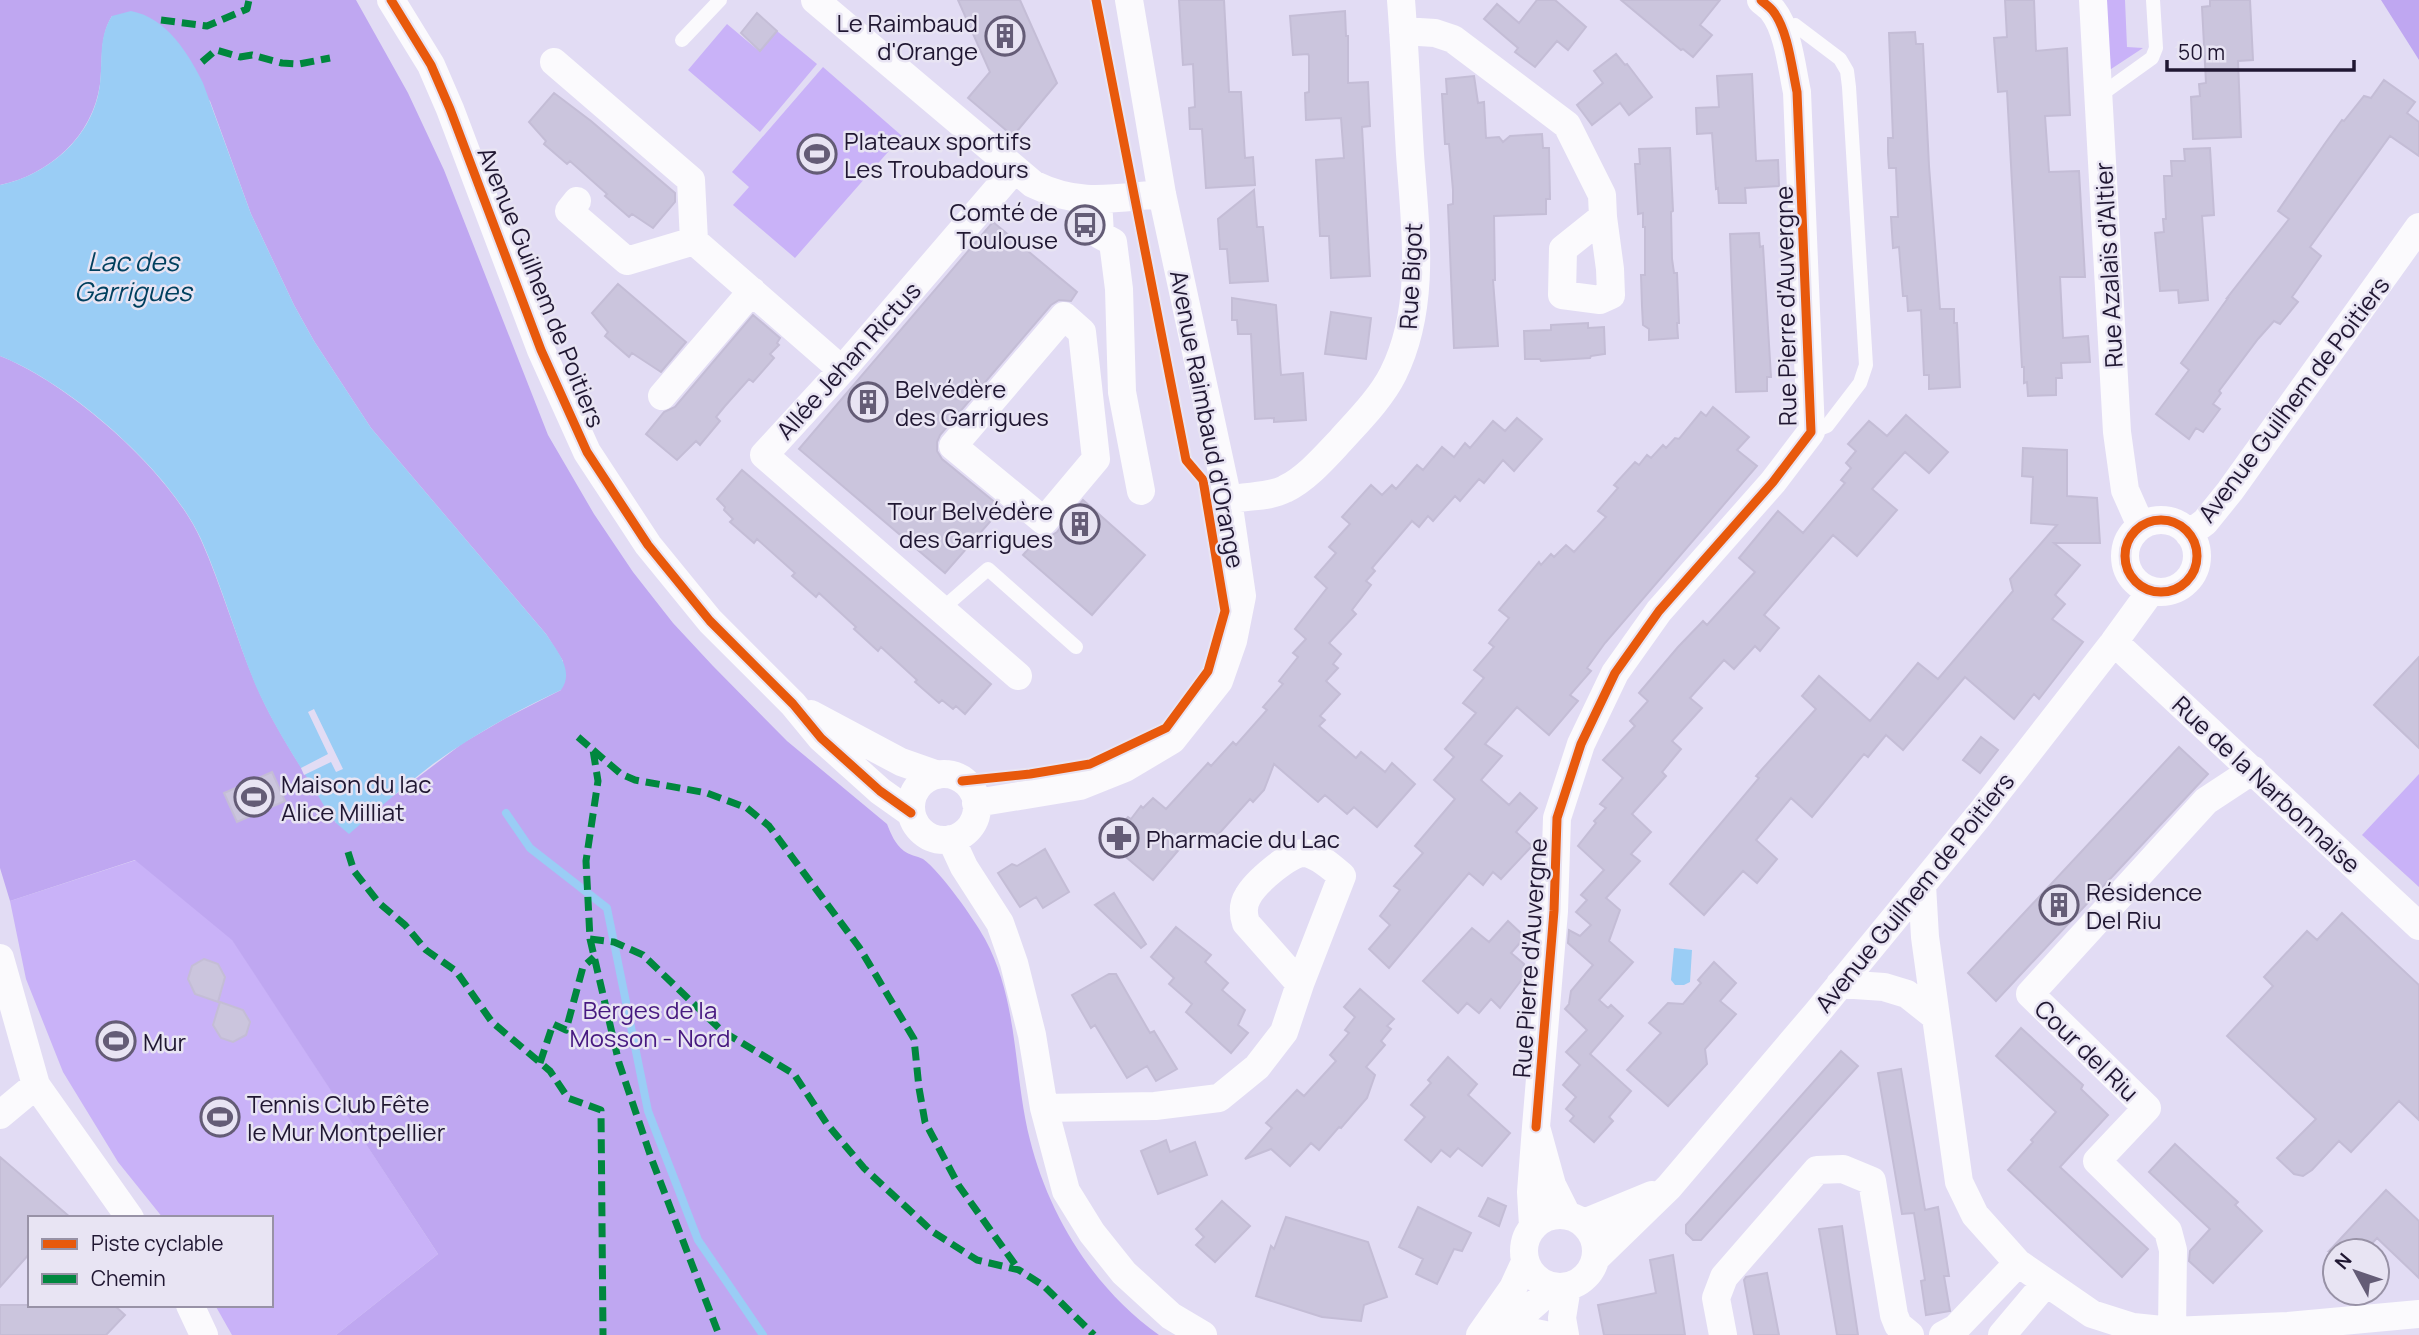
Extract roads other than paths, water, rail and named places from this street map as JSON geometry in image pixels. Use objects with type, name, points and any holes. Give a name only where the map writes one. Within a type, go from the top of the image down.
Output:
[{"type":"street","name":"Avenue Guilhem de Poitiers","points":[[391,0],[431,65],[541,350],[587,452],[673,578],[726,638],[793,704],[821,738],[880,791],[911,813]]},
{"type":"street","points":[[815,0],[1033,184],[1052,194],[1083,201],[1162,194]]},
{"type":"street","name":"Avenue Raimbaud d'Orange","points":[[976,803],[1080,786],[1125,768],[1172,740],[1219,681],[1233,641],[1242,596],[1228,500],[1162,194],[1129,0]]},
{"type":"street","name":"Rue Bigot","points":[[1228,500],[1267,495],[1284,490],[1300,480],[1332,449],[1383,391],[1403,348],[1412,314],[1416,254],[1401,0]]},
{"type":"street","name":"Rue Pierre d'Auvergne","points":[[1533,1226],[1531,1192],[1554,911],[1557,818],[1581,744],[1615,673],[1659,611],[1773,482],[1811,432],[1797,92],[1781,28],[1773,11],[1761,0]]},
{"type":"street","name":"Rue Azalaïs d'Altier","points":[[2092,0],[2117,432],[2125,490],[2141,526]]},
{"type":"street","points":[[1403,31],[1434,33],[1453,39],[1567,125],[1602,195],[1603,217]]},
{"type":"street","points":[[554,62],[691,180],[694,241],[842,370]]},
{"type":"street","name":"Allée Jehan Rictus","points":[[1014,170],[842,370],[764,455],[1018,676]]},
{"type":"street","points":[[1098,199],[1100,235],[1113,242],[1119,289],[1122,392],[1141,491]]},
{"type":"street","points":[[577,201],[569,211],[627,261],[694,241]]},
{"type":"street","name":"Avenue Guilhem de Poitiers","points":[[2189,534],[2205,522],[2230,491],[2419,227]]},
{"type":"street","points":[[662,396],[752,291]]},
{"type":"street","points":[[1064,316],[1082,332],[1097,459],[1044,521],[953,446],[1064,316]]},
{"type":"street","points":[[2151,521],[2172,522],[2189,534],[2197,555],[2196,566],[2191,576],[2173,590],[2151,591],[2132,578],[2125,556],[2127,544],[2141,526],[2151,521]]},
{"type":"street","name":"Avenue Guilhem de Poitiers","points":[[1596,1258],[1669,1187],[1840,984],[1922,885],[2114,642],[2151,591]]},
{"type":"street","name":"Rue de la Narbonnaise","points":[[2114,642],[2419,926]]},
{"type":"street","name":"Avenue Guilhem de Poitiers","points":[[793,704],[901,762],[938,775]]},
{"type":"street","name":"Cour del Riu","points":[[2172,1331],[2173,1250],[2168,1231],[2097,1161],[2147,1108],[2030,994],[2206,801],[2253,769]]},
{"type":"street","points":[[938,775],[947,775],[962,781],[974,795],[976,803],[973,822],[967,830],[951,839],[940,840],[921,832],[911,813],[911,803],[920,785],[928,778],[938,775]]},
{"type":"street","points":[[951,839],[964,867],[1000,923],[1014,963],[1032,1035],[1044,1108],[1066,1191],[1093,1233],[1124,1273],[1171,1316],[1203,1335]]},
{"type":"street","points":[[1922,885],[1925,937],[1959,1182],[1975,1215],[2018,1262],[2045,1284],[2092,1314],[2133,1327],[2172,1331],[2288,1326],[2419,1314]]},
{"type":"street","points":[[0,958],[36,1085],[129,1216]]},
{"type":"street","points":[[1044,1108],[1155,1106],[1219,1098],[1257,1067],[1284,1032],[1300,984]]},
{"type":"street","points":[[1840,984],[1884,987],[1907,995],[1936,1017]]},
{"type":"street","points":[[0,1115],[36,1085]]},
{"type":"street","name":"Rue Pierre d'Auvergne","points":[[1536,1127],[1552,1185],[1575,1219]]},
{"type":"street","points":[[1723,1335],[1716,1298],[1724,1277],[1817,1170],[1843,1169],[1872,1181],[1894,1315],[1898,1325],[1910,1335]]},
{"type":"street","name":"Avenue Guilhem de Poitiers","points":[[1575,1219],[1669,1187]]},
{"type":"street","points":[[1480,1335],[1513,1288],[1525,1262],[1524,1243],[1533,1226],[1554,1215],[1575,1219],[1594,1239],[1596,1258],[1586,1277],[1561,1287],[1498,1331]]},
{"type":"street","points":[[1525,1262],[1536,1279],[1561,1287]]},
{"type":"street","points":[[1943,1335],[1956,1328],[2018,1262]]},
{"type":"street","points":[[2002,1335],[2045,1284]]},
{"type":"street","points":[[1561,1287],[1565,1335]]},
{"type":"street","points":[[191,1307],[204,1335]]},
{"type":"street","points":[[1498,1331],[1545,1335]]},
{"type":"lane","points":[[682,40],[720,0]]},
{"type":"lane","points":[[2099,96],[2152,58],[2156,48],[2153,0]]},
{"type":"lane","points":[[1781,28],[1795,25],[1840,59],[1847,71],[1849,87],[1866,365],[1860,383],[1828,426],[1811,432]]},
{"type":"lane","points":[[942,609],[988,569],[1076,647]]},
{"type":"water","name":"Lac des Garrigues","points":[[131,11],[144,15],[166,29],[190,60],[203,83],[251,214],[294,305],[314,341],[371,428],[546,634],[565,668],[565,683],[561,690],[495,724],[448,753],[349,834],[336,823],[326,809],[279,732],[255,684],[209,557],[186,513],[142,458],[115,432],[57,386],[0,356],[0,185],[18,180],[52,162],[79,136],[96,103],[103,41],[108,24],[112,16]]},
{"type":"water","points":[[1674,948],[1692,950],[1690,982],[1684,985],[1675,985],[1671,980]]},
{"type":"waterway","points":[[506,813],[530,848],[607,908],[648,1111],[698,1240],[763,1335]]},
{"type":"place","name":"Le Raimbaud d'Orange","points":[[1005,36]]},
{"type":"place","name":"Plateaux sportifs Les Troubadours","points":[[817,154]]},
{"type":"place","name":"Comté de Toulouse","points":[[1085,225]]},
{"type":"place","name":"Belvédère des Garrigues","points":[[868,402]]},
{"type":"place","name":"Tour Belvédère des Garrigues","points":[[1080,524]]},
{"type":"place","name":"Maison du lac Alice Milliat","points":[[254,797]]},
{"type":"place","name":"Pharmacie du Lac","points":[[1119,838]]},
{"type":"place","name":"Résidence Del Riu","points":[[2059,905]]},
{"type":"place","name":"Mur","points":[[116,1041]]},
{"type":"place","name":"Tennis Club Fête le Mur Montpellier","points":[[220,1117]]},
{"type":"park label","name":"Berges de la Mosson - Nord","points":[[650,1023]]}]
